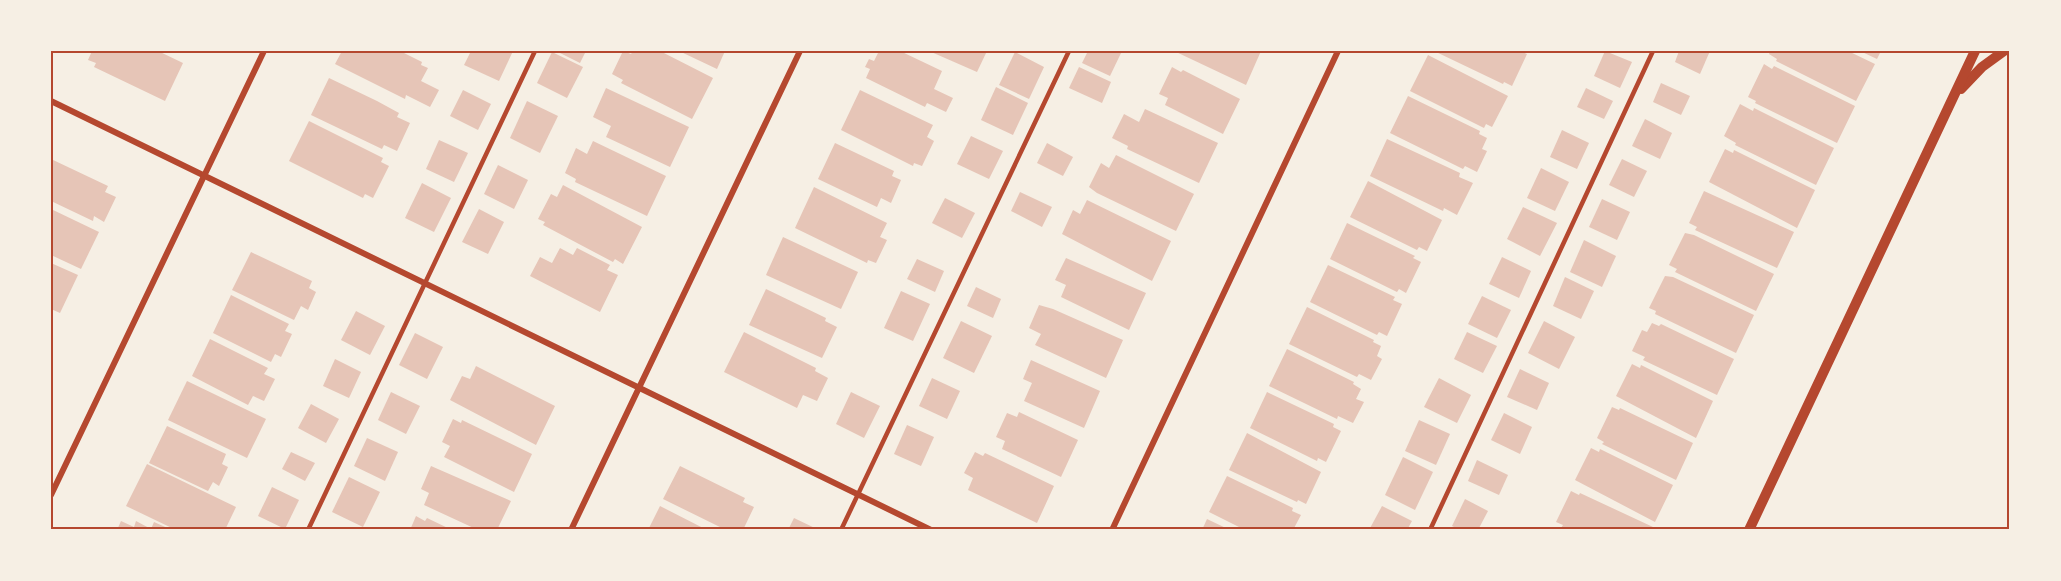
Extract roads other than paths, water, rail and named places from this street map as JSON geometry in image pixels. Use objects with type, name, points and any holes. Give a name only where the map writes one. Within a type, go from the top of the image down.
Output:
[{"type":"street","points":[[51,495],[264,51]]},
{"type":"street","points":[[571,530],[800,51]]},
{"type":"street","points":[[1112,530],[1338,51]]},
{"type":"street","points":[[1749,530],[1975,51]]},
{"type":"street","points":[[1953,98],[1982,67],[2004,51]]},
{"type":"street","points":[[51,101],[931,530]]},
{"type":"lane","points":[[308,530],[535,51]]},
{"type":"lane","points":[[841,530],[1069,51]]},
{"type":"lane","points":[[1430,530],[1653,51]]}]
